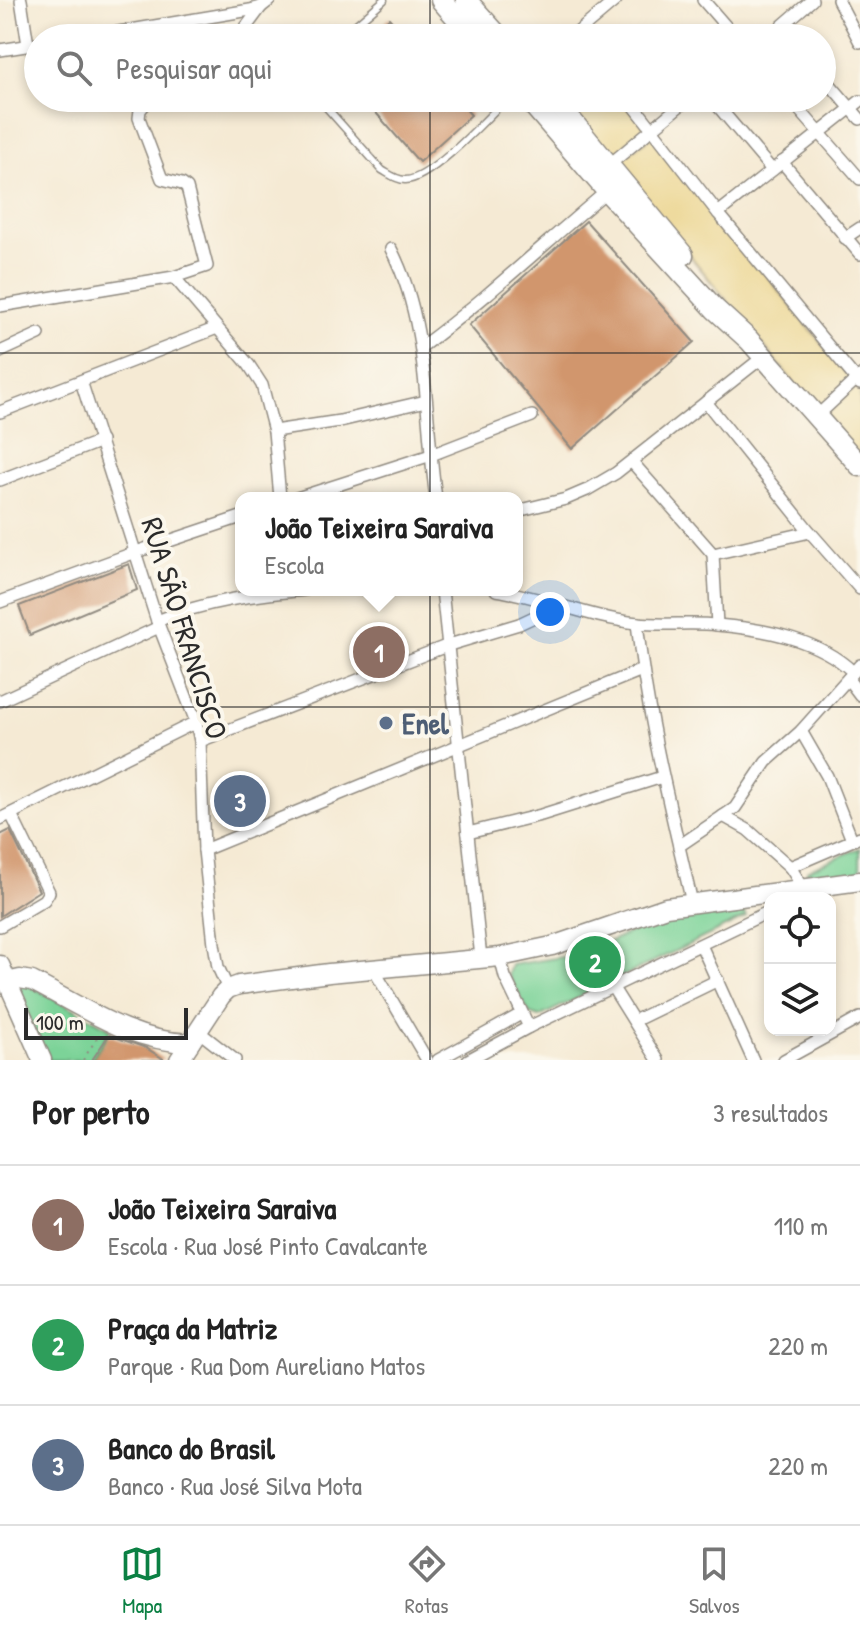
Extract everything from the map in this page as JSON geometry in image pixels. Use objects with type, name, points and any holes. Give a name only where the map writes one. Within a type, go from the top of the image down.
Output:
[{"type":"highway","points":[[441,0],[462,24]]},
{"type":"highway","points":[[466,0],[487,24]]},
{"type":"highway","points":[[539,112],[715,309],[749,340]]},
{"type":"highway","points":[[565,112],[720,300],[763,357],[860,466]]},
{"type":"main road","points":[[798,892],[860,881]]},
{"type":"main road","points":[[179,1060],[228,989],[239,985],[500,957],[552,946],[666,907],[764,896]]},
{"type":"main road","points":[[3,973],[32,981],[106,1022],[158,1040],[194,1037]]},
{"type":"main road","points":[[3,973],[42,1060]]},
{"type":"street","points":[[21,0],[27,24]]},
{"type":"street","points":[[703,0],[724,24]]},
{"type":"street","points":[[785,24],[812,0]]},
{"type":"street","points":[[838,0],[860,42]]},
{"type":"street","points":[[588,24],[610,2]]},
{"type":"street","points":[[158,24],[265,4]]},
{"type":"street","points":[[249,24],[265,4]]},
{"type":"street","points":[[0,50],[24,46]]},
{"type":"street","points":[[836,87],[855,104],[860,119]]},
{"type":"street","points":[[718,213],[855,104]]},
{"type":"street","points":[[0,306],[174,277],[200,270],[207,262],[187,188],[162,179],[143,130],[140,112]]},
{"type":"street","points":[[639,112],[718,213],[859,380],[816,417]]},
{"type":"street","points":[[609,165],[673,112]]},
{"type":"street","points":[[725,112],[860,254]]},
{"type":"street","points":[[801,112],[860,179]]},
{"type":"street","points":[[421,347],[462,317],[526,258],[607,191]]},
{"type":"street","points":[[845,238],[860,228]]},
{"type":"street","points":[[391,249],[406,283],[421,347],[435,492]]},
{"type":"street","points":[[174,277],[262,385],[274,431],[279,492]]},
{"type":"street","points":[[0,412],[217,328]]},
{"type":"street","points":[[0,352],[39,334]]},
{"type":"street","points":[[523,510],[566,499],[587,490],[632,462],[763,357]]},
{"type":"street","name":"RUA SÃO FRANCISCO","points":[[81,381],[158,624],[196,722],[200,741],[204,850],[214,944],[218,967],[228,989]]},
{"type":"street","points":[[274,431],[340,421],[426,401]]},
{"type":"street","points":[[706,402],[860,589]]},
{"type":"street","points":[[316,492],[431,455],[532,416]]},
{"type":"street","points":[[0,480],[101,441]]},
{"type":"street","points":[[632,462],[713,554],[717,625]]},
{"type":"street","points":[[0,602],[235,519]]},
{"type":"street","points":[[713,554],[810,532]]},
{"type":"street","points":[[523,594],[557,606],[637,623],[717,625],[799,641],[829,654],[854,672],[860,695]]},
{"type":"street","points":[[0,701],[158,624],[207,603],[244,596]]},
{"type":"street","points":[[443,596],[481,958]]},
{"type":"street","points":[[200,741],[449,645],[519,624],[557,606]]},
{"type":"street","points":[[637,623],[642,670],[662,777],[692,903]]},
{"type":"street","points":[[204,850],[642,670]]},
{"type":"street","points":[[679,846],[735,808],[766,762],[801,731],[854,672]]},
{"type":"street","points":[[0,926],[44,900],[49,892],[6,817],[196,722]]},
{"type":"street","points":[[790,867],[856,839],[827,776],[801,731]]},
{"type":"street","points":[[468,833],[541,815],[662,777]]},
{"type":"street","points":[[723,816],[760,839],[790,867],[798,892]]},
{"type":"street","points":[[468,1060],[529,1027],[764,914]]},
{"type":"street","points":[[701,945],[753,1060]]},
{"type":"street","points":[[500,957],[505,977],[529,1027]]},
{"type":"street","points":[[374,970],[427,1060]]},
{"type":"street","points":[[634,1021],[718,980]]},
{"type":"street","points":[[613,988],[658,1060]]},
{"type":"street","points":[[438,1060],[521,1014]]},
{"type":"street","points":[[784,1060],[857,1020],[860,1034]]},
{"type":"street","points":[[194,1037],[235,1060]]},
{"type":"lane","points":[[356,24],[383,0]]},
{"type":"lane","points":[[330,112],[382,170],[405,180],[427,173],[492,112]]},
{"type":"path","points":[[83,1060],[106,1022]]},
{"type":"green space","points":[[860,848],[860,875],[807,879],[807,870]]},
{"type":"green space","points":[[741,906],[746,917],[539,1017],[530,1014],[508,975],[511,965],[568,956],[572,959],[667,915]]},
{"type":"green space","points":[[22,981],[111,1029],[91,1060],[49,1060],[14,985]]},
{"type":"sand","points":[[573,112],[633,112],[645,127],[612,157]]},
{"type":"sand","points":[[653,135],[850,378],[817,411],[615,164]]},
{"type":"sand","points":[[856,386],[860,390],[860,459],[823,417]]},
{"type":"building","points":[[375,112],[468,112],[471,115],[419,162]]},
{"type":"building","points":[[586,221],[694,342],[572,449],[469,325]]},
{"type":"building","points":[[129,564],[137,590],[30,635],[19,606]]},
{"type":"building","points":[[10,830],[39,891],[0,916],[0,835]]},
{"type":"building","points":[[109,1035],[146,1048],[165,1060],[92,1060]]},
{"type":"place","name":"João Teixeira Saraiva","points":[[379,652]]},
{"type":"place","name":"Enel","points":[[386,723]]},
{"type":"place","name":"Banco do Brasil","points":[[240,801]]},
{"type":"place","name":"Praça da Matriz","points":[[595,962]]}]
